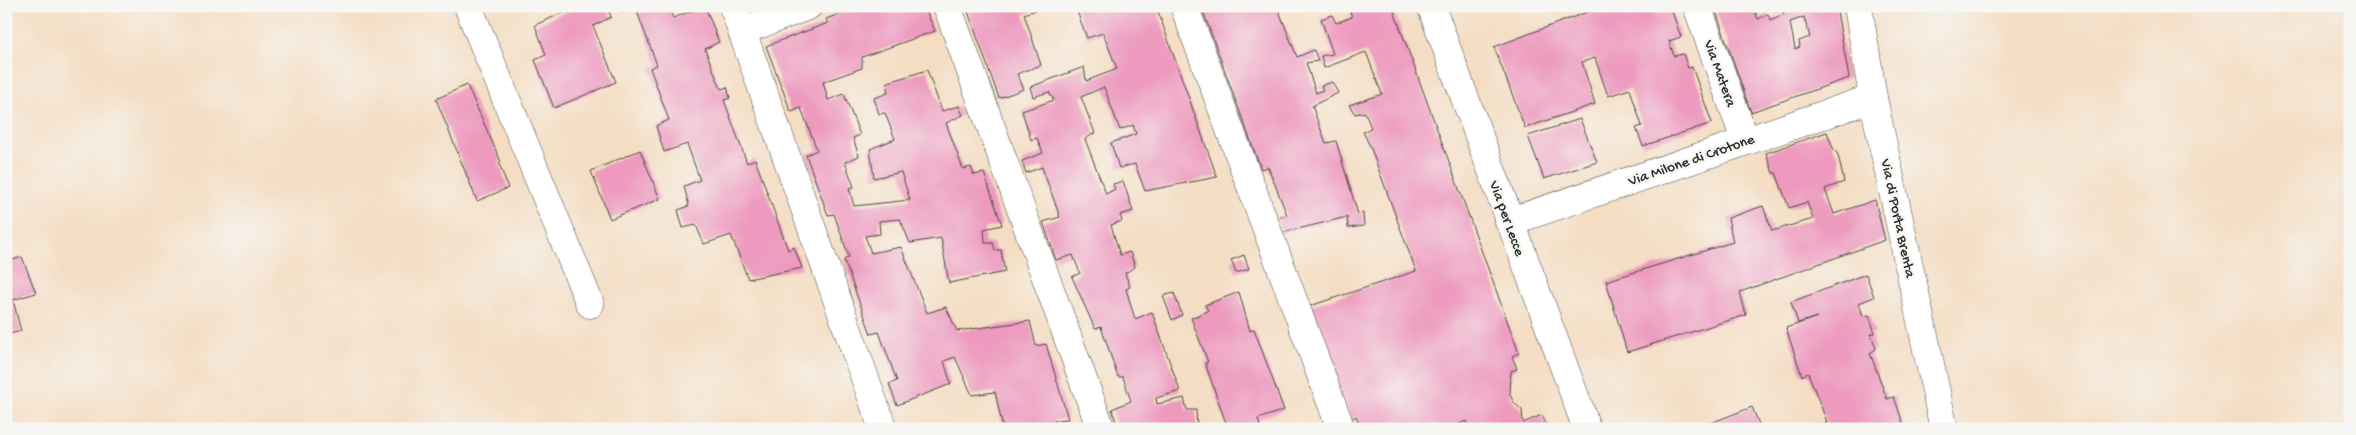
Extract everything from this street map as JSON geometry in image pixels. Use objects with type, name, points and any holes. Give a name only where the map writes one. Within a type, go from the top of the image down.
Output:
[{"type":"street","points":[[468,6],[590,304]]},
{"type":"street","points":[[733,6],[883,429]]},
{"type":"street","points":[[742,31],[808,6]]},
{"type":"street","points":[[947,6],[1101,429]]},
{"type":"street","points":[[1184,6],[1341,429]]},
{"type":"street","name":"Via per Lecce","points":[[1431,6],[1509,222],[1587,429]]},
{"type":"street","name":"Via Matera","points":[[1697,6],[1745,140]]},
{"type":"street","name":"Via di Porta Brenta","points":[[1858,6],[1874,98],[1944,429]]},
{"type":"street","name":"Via Milone di Crotone","points":[[1509,222],[1745,140],[1874,98]]},
{"type":"building","points":[[579,6],[607,6],[611,17],[593,26],[616,82],[554,108],[535,60],[546,55],[535,25]]},
{"type":"building","points":[[622,6],[668,6],[673,18],[705,6],[719,42],[705,49],[721,89],[727,87],[730,98],[724,100],[747,163],[755,159],[788,250],[794,247],[802,268],[748,279],[731,235],[704,244],[696,225],[683,228],[678,210],[689,206],[684,186],[700,180],[687,144],[664,152],[656,126],[669,120],[650,68],[657,65],[636,9],[623,12]]},
{"type":"building","points":[[861,6],[924,6],[935,31],[862,57],[862,68],[823,82],[828,100],[844,94],[860,135],[853,138],[859,156],[845,162],[854,187],[849,188],[854,206],[910,200],[901,172],[874,178],[870,149],[895,139],[885,113],[879,114],[874,98],[888,93],[886,83],[927,70],[942,111],[959,106],[963,115],[946,123],[963,169],[971,167],[974,175],[984,173],[1002,225],[984,229],[985,243],[993,243],[995,250],[1001,250],[1005,272],[949,283],[941,238],[910,243],[900,219],[879,221],[880,234],[865,236],[871,253],[901,247],[927,313],[946,307],[957,331],[1030,321],[1036,346],[1046,344],[1068,419],[1054,420],[1055,429],[1003,429],[995,392],[972,395],[955,357],[944,361],[951,384],[897,405],[889,384],[897,381],[879,332],[871,334],[844,260],[849,257],[834,214],[828,215],[806,155],[817,150],[801,108],[791,112],[766,46],[828,23],[826,19]]},
{"type":"building","points":[[966,6],[1035,6],[1036,10],[1024,14],[1041,65],[1017,74],[1024,89],[999,98]]},
{"type":"building","points":[[1075,6],[1156,6],[1217,177],[1145,191],[1135,164],[1119,168],[1111,143],[1136,134],[1133,125],[1120,130],[1104,87],[1081,97],[1095,133],[1085,139],[1106,194],[1115,189],[1113,184],[1123,181],[1133,211],[1120,215],[1122,221],[1111,225],[1120,255],[1130,252],[1135,267],[1125,273],[1130,287],[1126,289],[1135,319],[1152,312],[1180,391],[1156,398],[1157,404],[1184,398],[1187,410],[1196,410],[1197,427],[1118,429],[1112,409],[1131,401],[1123,377],[1118,377],[1101,327],[1095,329],[1072,277],[1080,273],[1073,255],[1056,260],[1043,222],[1060,217],[1042,167],[1026,173],[1022,161],[1043,153],[1037,138],[1031,140],[1022,111],[1054,100],[1049,92],[1033,97],[1030,87],[1084,67],[1086,81],[1117,69],[1103,33],[1087,38]]},
{"type":"building","points":[[1201,6],[1277,6],[1297,57],[1314,50],[1318,61],[1306,63],[1316,93],[1323,90],[1321,86],[1332,82],[1338,93],[1312,106],[1326,143],[1336,141],[1358,214],[1363,213],[1364,226],[1348,228],[1347,217],[1281,233],[1277,218],[1287,215],[1268,167],[1261,169]]},
{"type":"building","points":[[1348,6],[1392,6],[1519,353],[1512,356],[1517,369],[1511,371],[1510,395],[1514,403],[1522,410],[1523,423],[1542,415],[1548,429],[1470,429],[1467,421],[1447,429],[1361,429],[1356,416],[1351,419],[1310,306],[1416,271],[1370,146],[1363,132],[1371,128],[1365,112],[1355,114],[1349,105],[1382,94],[1366,52],[1324,68],[1321,56],[1333,54],[1321,19],[1332,15],[1336,23],[1352,17]]},
{"type":"building","points":[[1603,6],[1670,6],[1681,37],[1669,41],[1674,56],[1683,54],[1688,68],[1692,67],[1712,123],[1643,146],[1636,128],[1642,126],[1630,89],[1608,96],[1595,58],[1582,62],[1595,104],[1525,128],[1494,47]]},
{"type":"building","points":[[1714,6],[1753,6],[1758,19],[1768,14],[1770,20],[1784,14],[1782,8],[1775,11],[1773,6],[1836,6],[1849,78],[1751,112]],"holes":[[[1804,17],[1810,37],[1799,41],[1800,47],[1795,49],[1790,22]]]},
{"type":"building","points":[[467,85],[501,162],[499,163],[508,188],[477,201],[436,99]]},
{"type":"building","points":[[1580,119],[1597,162],[1544,179],[1528,136]]},
{"type":"building","points":[[1827,132],[1838,155],[1844,182],[1825,189],[1834,214],[1875,200],[1885,240],[1740,292],[1746,315],[1627,352],[1606,281],[1733,242],[1728,218],[1763,206],[1772,231],[1813,219],[1807,202],[1789,208],[1776,173],[1773,173],[1766,153]]},
{"type":"building","points":[[640,150],[660,199],[610,219],[591,171]]},
{"type":"building","points":[[1244,255],[1249,269],[1236,273],[1231,260]]},
{"type":"building","points":[[22,257],[36,293],[13,300],[21,331],[6,335],[6,295],[10,294],[6,282],[6,262]]},
{"type":"building","points":[[1866,274],[1874,297],[1859,303],[1863,316],[1869,315],[1875,333],[1871,334],[1876,349],[1870,353],[1887,399],[1894,397],[1905,429],[1817,429],[1816,426],[1827,422],[1808,373],[1802,376],[1786,328],[1817,317],[1798,323],[1791,302]]},
{"type":"building","points":[[1239,292],[1250,331],[1254,329],[1284,410],[1258,419],[1261,429],[1228,429],[1205,363],[1208,362],[1191,318],[1208,311],[1205,305]]},
{"type":"building","points":[[1174,293],[1182,315],[1172,320],[1163,296]]},
{"type":"building","points":[[1752,407],[1761,429],[1695,429]]}]
